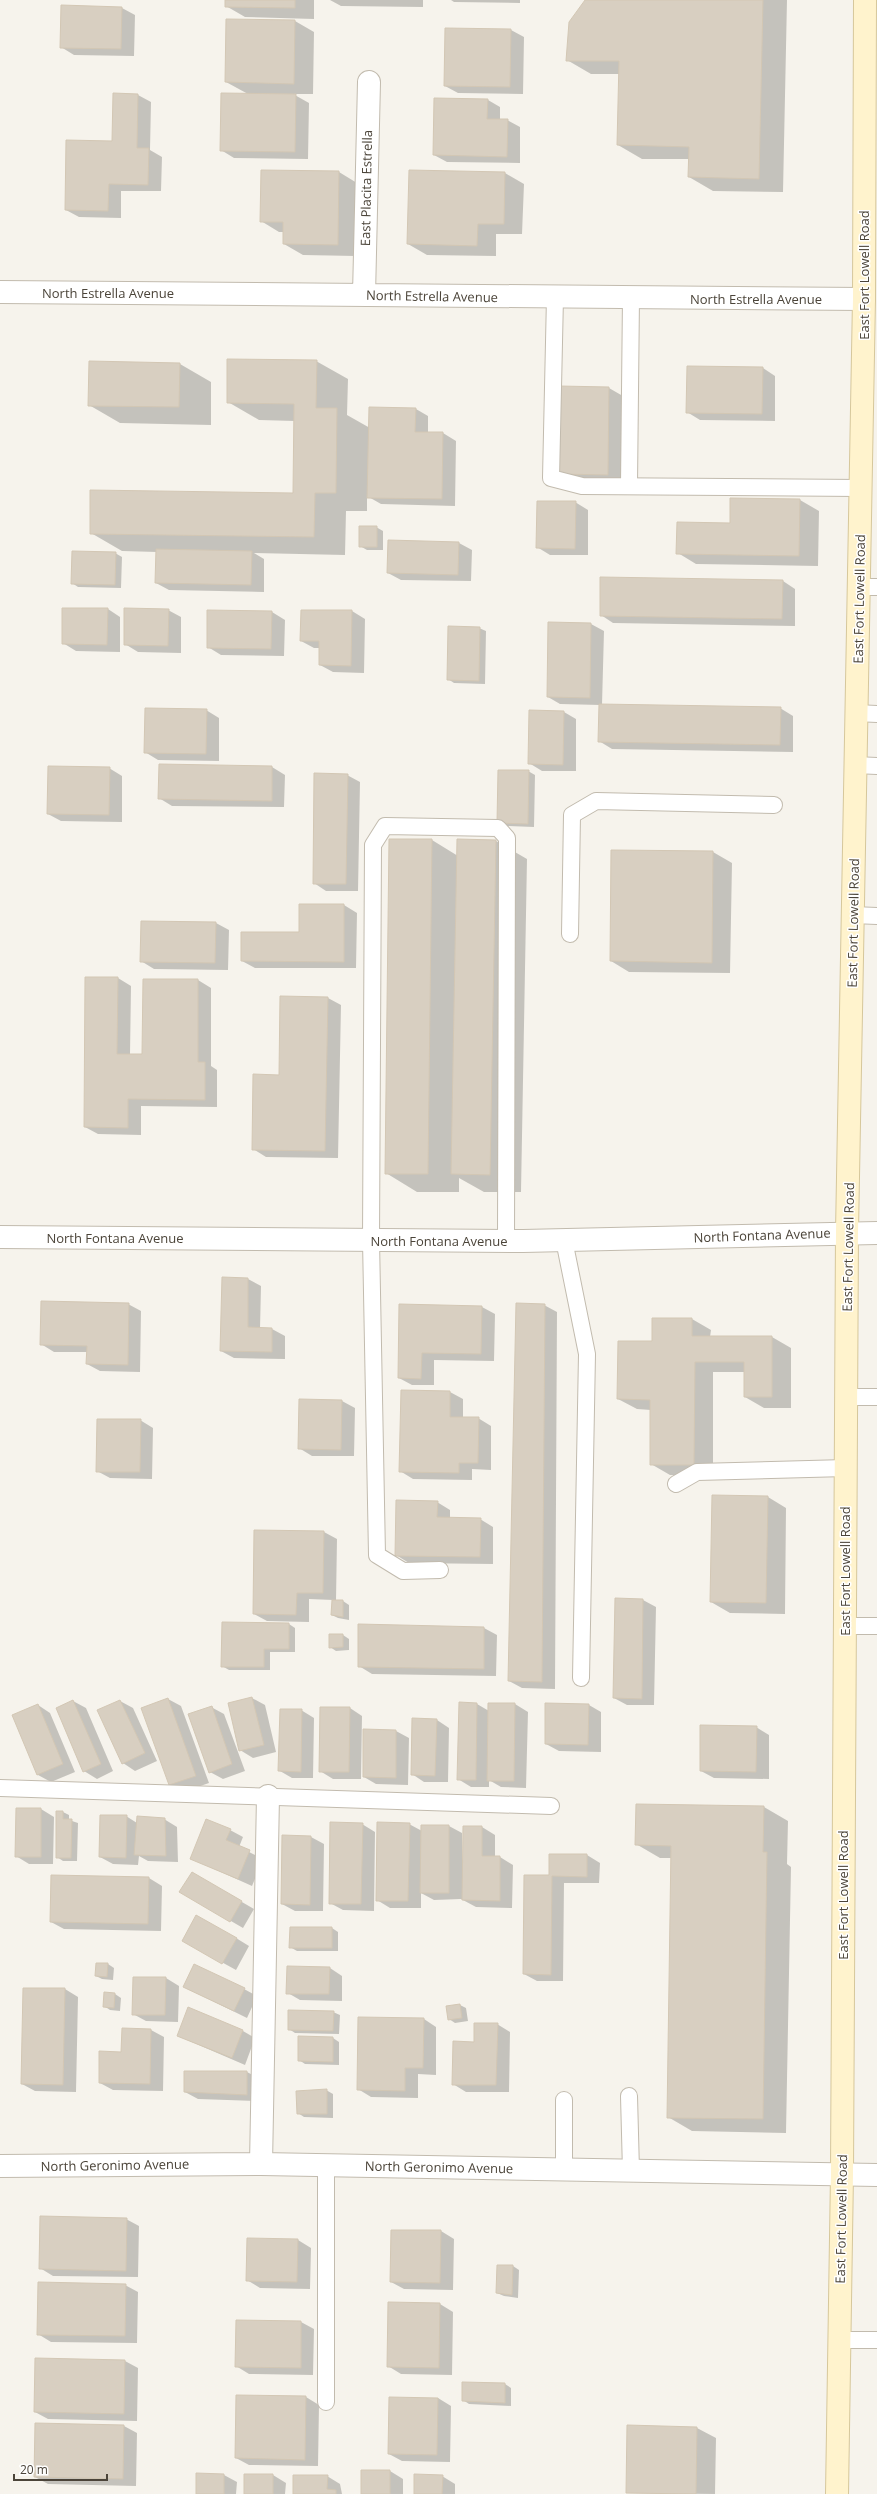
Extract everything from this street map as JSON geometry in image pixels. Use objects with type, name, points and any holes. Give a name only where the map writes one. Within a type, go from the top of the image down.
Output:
[{"type":"main road","name":"East Fort Lowell Road","points":[[837,2494],[842,2174],[847,1232],[856,765],[867,714],[868,587],[861,488],[864,299],[871,245],[865,0]]},
{"type":"street","name":"East Placita Estrella","points":[[364,295],[369,82]]},
{"type":"street","name":"North Estrella Avenue","points":[[0,292],[864,299]]},
{"type":"street","name":"North Fontana Avenue","points":[[0,1237],[506,1241],[847,1232],[877,1233]]},
{"type":"street","points":[[261,2164],[268,1796]]},
{"type":"street","name":"North Geronimo Avenue","points":[[0,2166],[261,2164],[877,2175]]},
{"type":"lane","points":[[554,297],[551,478],[582,486],[629,485],[861,488]]},
{"type":"lane","points":[[629,485],[631,297]]},
{"type":"lane","points":[[856,765],[877,766]]},
{"type":"lane","points":[[570,934],[572,815],[596,802],[774,805]]},
{"type":"lane","points":[[440,1570],[403,1571],[377,1555],[371,1240],[373,845],[385,826],[498,828],[507,838],[506,1241]]},
{"type":"lane","points":[[853,915],[877,916]]},
{"type":"lane","points":[[564,1240],[587,1354],[581,1678]]},
{"type":"lane","points":[[846,1396],[877,1397]]},
{"type":"lane","points":[[676,1484],[697,1472],[846,1468]]},
{"type":"lane","points":[[845,1626],[877,1626]]},
{"type":"lane","points":[[0,1788],[551,1806]]},
{"type":"lane","points":[[629,2096],[631,2171]]},
{"type":"lane","points":[[564,2100],[564,2170]]},
{"type":"lane","points":[[326,2165],[326,2402]]},
{"type":"lane","points":[[839,2340],[877,2340]]},
{"type":"building","points":[[225,0],[295,0],[295,8],[225,7]]},
{"type":"building","points":[[585,0],[763,0],[759,179],[688,177],[689,147],[617,145],[619,61],[566,61],[569,22]]},
{"type":"building","points":[[61,5],[122,7],[121,49],[60,48]]},
{"type":"building","points":[[226,19],[295,20],[294,84],[225,82]]},
{"type":"building","points":[[445,28],[511,29],[510,87],[444,86]]},
{"type":"building","points":[[113,93],[138,94],[137,148],[149,148],[148,185],[109,184],[108,211],[65,210],[66,140],[112,141]]},
{"type":"building","points":[[221,93],[296,94],[295,152],[220,151]]},
{"type":"building","points":[[434,98],[488,99],[487,119],[508,119],[507,157],[433,155]]},
{"type":"building","points":[[261,170],[339,171],[338,245],[283,244],[283,222],[260,222]]},
{"type":"building","points":[[409,170],[505,172],[504,224],[478,224],[477,246],[407,244]]},
{"type":"building","points":[[227,359],[317,360],[316,408],[337,408],[336,493],[315,493],[314,537],[90,534],[90,490],[293,493],[294,404],[227,403]]},
{"type":"building","points":[[89,361],[180,363],[179,407],[88,406]]},
{"type":"building","points":[[687,366],[763,367],[762,414],[686,413]]},
{"type":"building","points":[[559,386],[609,387],[608,475],[558,474]]},
{"type":"building","points":[[369,407],[416,408],[415,432],[443,432],[442,499],[367,498]]},
{"type":"building","points":[[730,498],[800,499],[799,556],[676,554],[677,522],[730,523]]},
{"type":"building","points":[[537,501],[576,501],[575,549],[536,548]]},
{"type":"building","points":[[359,526],[377,526],[377,547],[359,547]]},
{"type":"building","points":[[388,540],[459,542],[458,575],[387,573]]},
{"type":"building","points":[[156,549],[252,551],[251,585],[155,583]]},
{"type":"building","points":[[72,551],[116,552],[115,585],[71,584]]},
{"type":"building","points":[[600,577],[783,580],[782,619],[600,616]]},
{"type":"building","points":[[62,608],[108,608],[107,645],[62,644]]},
{"type":"building","points":[[124,608],[169,609],[168,646],[124,645]]},
{"type":"building","points":[[207,610],[272,611],[271,649],[207,648]]},
{"type":"building","points":[[301,610],[352,610],[351,666],[319,665],[319,641],[300,641]]},
{"type":"building","points":[[548,622],[591,623],[590,698],[547,697]]},
{"type":"building","points":[[448,626],[480,627],[479,681],[447,680]]},
{"type":"building","points":[[599,704],[781,707],[780,745],[598,742]]},
{"type":"building","points":[[145,708],[207,709],[206,754],[144,753]]},
{"type":"building","points":[[529,710],[564,711],[563,765],[528,764]]},
{"type":"building","points":[[159,764],[272,766],[272,801],[158,799]]},
{"type":"building","points":[[48,766],[110,767],[109,815],[47,814]]},
{"type":"building","points":[[498,770],[529,770],[528,824],[497,823]]},
{"type":"building","points":[[314,773],[348,774],[346,884],[313,884]]},
{"type":"building","points":[[389,839],[432,839],[428,1174],[385,1174]]},
{"type":"building","points":[[457,839],[496,840],[490,1175],[451,1174]]},
{"type":"building","points":[[611,850],[713,851],[712,963],[610,961]]},
{"type":"building","points":[[299,904],[344,904],[344,962],[241,961],[241,932],[299,932]]},
{"type":"building","points":[[141,921],[216,922],[215,963],[140,962]]},
{"type":"building","points":[[85,977],[118,977],[117,1054],[142,1054],[143,979],[198,979],[198,1062],[205,1062],[205,1100],[128,1099],[128,1128],[84,1127]]},
{"type":"building","points":[[280,996],[328,997],[325,1151],[252,1150],[253,1074],[279,1075]]},
{"type":"building","points":[[222,1277],[248,1278],[248,1327],[272,1328],[272,1352],[220,1351]]},
{"type":"building","points":[[41,1301],[129,1303],[128,1365],[86,1364],[87,1346],[40,1345]]},
{"type":"building","points":[[516,1303],[545,1304],[542,1682],[508,1681]]},
{"type":"building","points":[[399,1304],[482,1306],[481,1354],[422,1353],[421,1379],[398,1378]]},
{"type":"building","points":[[652,1318],[692,1318],[692,1336],[772,1336],[772,1397],[744,1397],[744,1362],[695,1362],[694,1465],[650,1465],[650,1400],[617,1399],[618,1341],[652,1341]]},
{"type":"building","points":[[401,1390],[450,1391],[450,1417],[479,1417],[478,1463],[459,1463],[459,1473],[399,1472]]},
{"type":"building","points":[[299,1399],[342,1400],[341,1450],[298,1449]]},
{"type":"building","points":[[97,1419],[141,1419],[140,1472],[96,1472]]},
{"type":"building","points":[[712,1495],[768,1496],[766,1603],[710,1602]]},
{"type":"building","points":[[396,1500],[438,1501],[437,1517],[481,1518],[480,1557],[395,1556]]},
{"type":"building","points":[[254,1530],[324,1531],[323,1593],[297,1593],[296,1615],[253,1614]]},
{"type":"building","points":[[615,1598],[643,1599],[642,1699],[613,1698]]},
{"type":"building","points":[[332,1600],[343,1600],[343,1617],[331,1615]]},
{"type":"building","points":[[222,1622],[289,1623],[289,1649],[264,1649],[264,1667],[221,1667]]},
{"type":"building","points":[[358,1624],[484,1627],[484,1669],[358,1667]]},
{"type":"building","points":[[329,1634],[343,1634],[343,1647],[329,1648]]},
{"type":"building","points":[[252,1697],[264,1745],[239,1751],[228,1703]]},
{"type":"building","points":[[168,1698],[196,1776],[169,1785],[141,1708]]},
{"type":"building","points":[[73,1700],[101,1764],[83,1772],[56,1708]]},
{"type":"building","points":[[120,1700],[145,1753],[122,1764],[97,1710]]},
{"type":"building","points":[[459,1702],[477,1703],[476,1780],[457,1780]]},
{"type":"building","points":[[488,1703],[515,1703],[514,1781],[487,1781]]},
{"type":"building","points":[[545,1703],[589,1704],[588,1745],[545,1744]]},
{"type":"building","points":[[38,1704],[63,1764],[37,1775],[12,1715]]},
{"type":"building","points":[[212,1706],[232,1764],[209,1773],[188,1714]]},
{"type":"building","points":[[320,1707],[350,1707],[349,1772],[319,1772]]},
{"type":"building","points":[[280,1709],[302,1709],[301,1772],[278,1771]]},
{"type":"building","points":[[412,1718],[437,1719],[435,1776],[411,1775]]},
{"type":"building","points":[[700,1725],[757,1726],[756,1772],[700,1771]]},
{"type":"building","points":[[363,1729],[396,1730],[396,1778],[363,1777]]},
{"type":"building","points":[[636,1804],[764,1806],[763,1852],[767,1852],[763,2119],[667,2118],[671,1846],[635,1845]]},
{"type":"building","points":[[16,1808],[41,1808],[41,1857],[15,1857]]},
{"type":"building","points":[[56,1811],[63,1811],[63,1819],[72,1819],[71,1858],[56,1858]]},
{"type":"building","points":[[100,1815],[127,1815],[126,1858],[99,1857]]},
{"type":"building","points":[[137,1816],[165,1818],[166,1856],[134,1855]]},
{"type":"building","points":[[206,1819],[231,1829],[226,1840],[250,1850],[238,1879],[190,1859]]},
{"type":"building","points":[[330,1822],[363,1823],[361,1904],[329,1904]]},
{"type":"building","points":[[377,1822],[410,1823],[408,1901],[376,1901]]},
{"type":"building","points":[[421,1825],[449,1825],[449,1893],[420,1893]]},
{"type":"building","points":[[463,1826],[482,1826],[482,1856],[500,1856],[500,1901],[462,1900]]},
{"type":"building","points":[[282,1835],[311,1836],[310,1905],[281,1904]]},
{"type":"building","points":[[549,1854],[587,1854],[587,1877],[552,1876],[551,1975],[523,1974],[524,1875],[549,1875]]},
{"type":"building","points":[[192,1872],[242,1901],[230,1922],[179,1892]]},
{"type":"building","points":[[51,1875],[149,1877],[148,1924],[50,1922]]},
{"type":"building","points":[[196,1915],[237,1938],[222,1964],[182,1941]]},
{"type":"building","points":[[290,1927],[332,1927],[332,1948],[289,1948]]},
{"type":"building","points":[[96,1963],[108,1963],[107,1977],[95,1976]]},
{"type":"building","points":[[194,1964],[245,1988],[234,2011],[183,1987]]},
{"type":"building","points":[[287,1966],[330,1967],[329,1994],[286,1994]]},
{"type":"building","points":[[133,1977],[166,1977],[165,2015],[132,2015]]},
{"type":"building","points":[[23,1988],[65,1988],[63,2085],[21,2084]]},
{"type":"building","points":[[104,1992],[115,1993],[114,2008],[103,2007]]},
{"type":"building","points":[[460,2004],[462,2018],[448,2020],[446,2006]]},
{"type":"building","points":[[188,2007],[243,2030],[232,2058],[177,2036]]},
{"type":"building","points":[[288,2010],[334,2011],[333,2031],[288,2030]]},
{"type":"building","points":[[358,2017],[424,2018],[423,2068],[405,2068],[405,2091],[357,2090]]},
{"type":"building","points":[[474,2023],[498,2023],[496,2085],[452,2085],[453,2041],[474,2042]]},
{"type":"building","points":[[122,2028],[151,2029],[150,2084],[99,2083],[99,2051],[121,2052]]},
{"type":"building","points":[[298,2036],[333,2037],[333,2062],[298,2061]]},
{"type":"building","points":[[184,2071],[247,2071],[247,2095],[184,2092]]},
{"type":"building","points":[[327,2089],[327,2114],[297,2114],[296,2091]]},
{"type":"building","points":[[40,2216],[127,2218],[126,2271],[39,2269]]},
{"type":"building","points":[[391,2230],[441,2230],[440,2283],[390,2282]]},
{"type":"building","points":[[247,2238],[298,2239],[297,2282],[246,2281]]},
{"type":"building","points":[[497,2265],[513,2265],[512,2295],[496,2293]]},
{"type":"building","points":[[38,2282],[126,2284],[125,2336],[37,2335]]},
{"type":"building","points":[[388,2302],[440,2303],[439,2368],[387,2367]]},
{"type":"building","points":[[236,2320],[301,2321],[301,2368],[235,2367]]},
{"type":"building","points":[[35,2358],[125,2360],[124,2414],[34,2412]]},
{"type":"building","points":[[462,2382],[505,2383],[505,2403],[462,2401]]},
{"type":"building","points":[[236,2395],[306,2396],[305,2460],[235,2458]]},
{"type":"building","points":[[389,2397],[438,2398],[437,2455],[388,2454]]},
{"type":"building","points":[[35,2423],[124,2425],[123,2479],[34,2477]]},
{"type":"building","points":[[627,2425],[697,2427],[696,2494],[626,2493]]},
{"type":"building","points":[[361,2470],[390,2470],[390,2494],[361,2494]]},
{"type":"building","points":[[196,2473],[224,2474],[224,2494],[196,2494]]},
{"type":"building","points":[[244,2474],[273,2474],[273,2494],[244,2494]]},
{"type":"building","points":[[414,2474],[443,2475],[442,2494],[414,2494]]},
{"type":"building","points":[[293,2475],[328,2475],[327,2489],[336,2490],[336,2494],[293,2494]]}]
